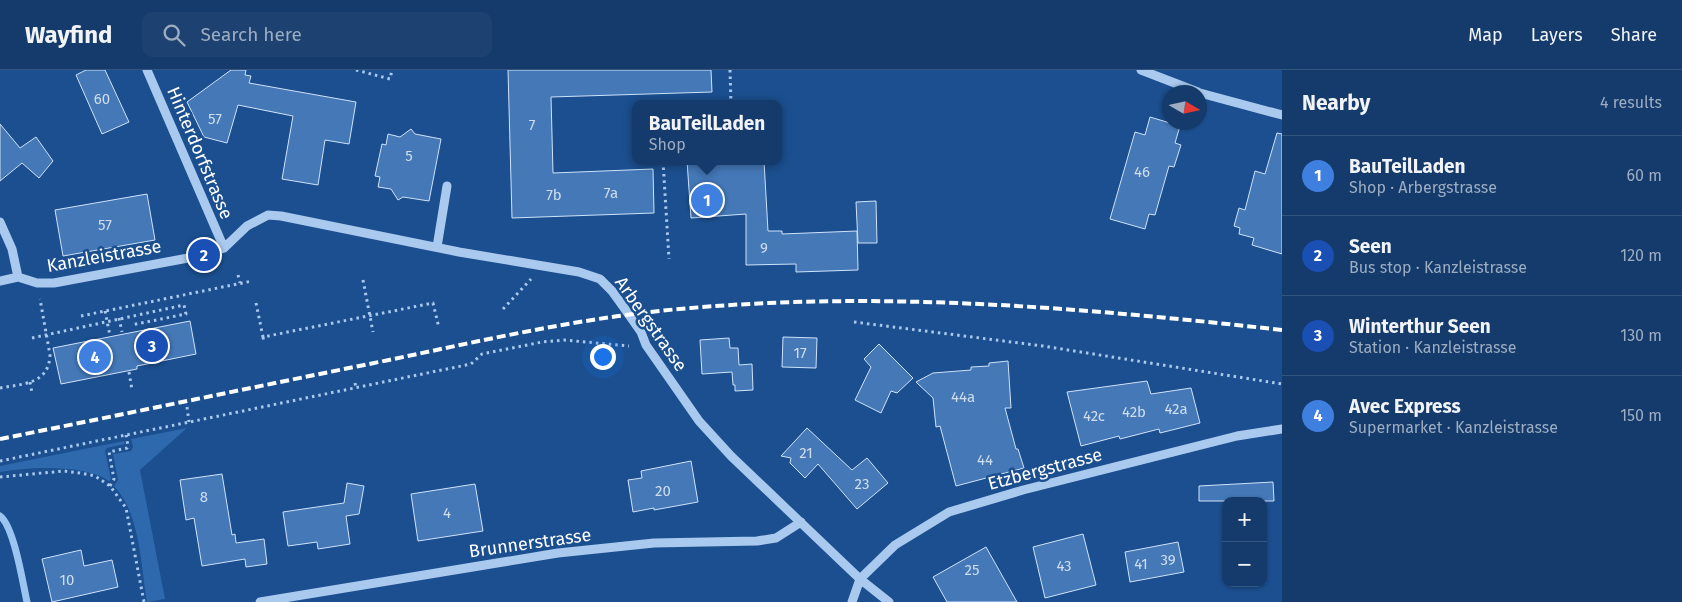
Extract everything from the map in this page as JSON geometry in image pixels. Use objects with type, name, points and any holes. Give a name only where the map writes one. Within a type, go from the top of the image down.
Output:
[{"type":"street","name":"Hinterdorfstrasse","points":[[147,70],[224,248]]},
{"type":"street","points":[[1141,70],[1179,85]]},
{"type":"street","points":[[1207,95],[1282,114]]},
{"type":"street","points":[[437,248],[447,186]]},
{"type":"street","name":"Arbergstrasse","points":[[224,248],[247,226],[268,215],[281,216],[437,248],[580,272],[600,279],[612,291],[641,332],[646,345],[655,359],[699,421],[731,456],[860,579],[888,602]]},
{"type":"street","points":[[0,222],[12,249],[18,277],[0,281]]},
{"type":"street","name":"Kanzleistrasse","points":[[18,277],[37,284],[54,283],[204,255],[224,248]]},
{"type":"street","name":"Etzbergstrasse","points":[[852,602],[860,579],[895,545],[949,512],[1060,480],[1238,436],[1282,429]]},
{"type":"street","name":"Brunnerstrasse","points":[[260,602],[558,553],[654,543],[776,538],[801,522]]},
{"type":"path","points":[[356,70],[390,79],[392,70]]},
{"type":"path","points":[[730,70],[731,100]]},
{"type":"path","points":[[663,165],[670,259]]},
{"type":"path","points":[[503,309],[543,265]]},
{"type":"path","points":[[238,275],[240,283]]},
{"type":"path","points":[[363,280],[373,332]]},
{"type":"path","points":[[81,316],[252,281]]},
{"type":"path","points":[[0,388],[38,379],[46,372],[50,363],[37,284]]},
{"type":"path","points":[[256,303],[264,343]]},
{"type":"path","points":[[263,337],[370,314],[433,303],[439,328]]},
{"type":"path","points":[[32,338],[184,305],[186,314],[131,325]]},
{"type":"path","points":[[105,311],[110,336]]},
{"type":"path","points":[[119,318],[122,332]]},
{"type":"path","points":[[854,322],[1043,346],[1282,384]]},
{"type":"path","points":[[0,461],[126,435],[135,431],[190,422],[471,364],[482,354],[542,342],[564,340],[634,346]]},
{"type":"path","points":[[129,372],[132,390]]},
{"type":"path","points":[[30,382],[32,393]]},
{"type":"path","points":[[355,383],[356,388]]},
{"type":"path","points":[[186,407],[190,422]]},
{"type":"path","points":[[110,486],[114,479],[109,452],[127,448],[126,435]]},
{"type":"path","points":[[0,477],[64,471],[95,476],[110,486],[126,508],[144,602]]},
{"type":"shaded area","points":[[187,428],[140,470],[165,599],[147,602],[141,557],[134,525],[123,497],[114,486],[118,480],[113,454],[131,451],[133,447],[131,439]]},
{"type":"shaded area","points":[[124,441],[125,444],[107,448],[105,451],[111,479],[109,481],[71,469],[41,468],[0,472],[0,466]]},
{"type":"building","points":[[86,70],[105,70],[129,122],[102,134],[76,75]]},
{"type":"building","points":[[231,70],[246,70],[245,75],[251,76],[249,83],[356,102],[349,144],[325,140],[318,185],[282,179],[293,116],[238,105],[227,143],[204,137],[187,102]]},
{"type":"building","points":[[508,70],[711,70],[712,92],[551,97],[553,173],[653,169],[654,213],[512,218]]},
{"type":"building","points":[[1150,117],[1162,121],[1162,130],[1179,130],[1175,143],[1181,145],[1174,167],[1169,166],[1155,215],[1149,214],[1145,229],[1110,219],[1135,132],[1145,135]]},
{"type":"building","points":[[0,124],[20,148],[36,137],[53,161],[39,178],[22,163],[0,181]]},
{"type":"building","points":[[411,129],[415,134],[441,139],[429,201],[403,197],[398,200],[391,189],[378,187],[380,177],[375,176],[382,144],[386,145],[388,134],[400,137]]},
{"type":"building","points":[[1277,133],[1282,134],[1282,254],[1252,245],[1254,238],[1239,234],[1240,228],[1234,226],[1239,208],[1245,210],[1255,171],[1265,174]]},
{"type":"building","points":[[687,165],[764,165],[768,231],[782,231],[782,234],[857,231],[858,270],[796,272],[796,264],[746,265],[746,214],[691,218]]},
{"type":"building","points":[[147,194],[155,240],[63,256],[55,210]]},
{"type":"building","points":[[876,201],[877,243],[858,243],[856,202]]},
{"type":"building","points":[[190,321],[196,354],[137,366],[137,369],[61,384],[53,348]]},
{"type":"building","points":[[783,337],[817,338],[816,368],[782,367]]},
{"type":"building","points":[[729,338],[730,348],[738,348],[739,365],[752,364],[753,390],[735,391],[732,372],[702,374],[700,340]]},
{"type":"building","points":[[879,344],[913,378],[897,393],[891,391],[881,413],[855,400],[871,367],[864,359]]},
{"type":"building","points":[[1008,361],[1011,408],[1005,408],[1016,449],[1018,449],[1024,468],[956,486],[940,426],[936,427],[933,398],[916,382],[933,373],[971,370],[971,367],[989,366],[989,363]]},
{"type":"building","points":[[1147,381],[1151,394],[1191,388],[1200,423],[1160,433],[1159,429],[1120,439],[1119,436],[1081,446],[1067,392]]},
{"type":"building","points":[[807,428],[852,470],[867,458],[888,483],[857,509],[818,464],[805,478],[790,463],[791,458],[781,456]]},
{"type":"building","points":[[691,461],[698,502],[633,512],[628,480],[642,478],[641,471]]},
{"type":"building","points":[[222,474],[232,535],[235,534],[236,543],[264,539],[267,564],[246,567],[245,559],[202,566],[194,518],[186,520],[180,480]]},
{"type":"building","points":[[1273,482],[1274,501],[1267,501],[1267,497],[1222,497],[1222,501],[1199,501],[1199,486]]},
{"type":"building","points":[[347,483],[364,486],[359,514],[346,516],[350,544],[318,549],[317,542],[288,546],[283,512],[344,503]]},
{"type":"building","points":[[475,484],[483,531],[418,541],[411,494]]},
{"type":"building","points":[[1083,534],[1096,585],[1045,598],[1033,547]]},
{"type":"building","points":[[1178,542],[1184,572],[1130,582],[1125,552]]},
{"type":"building","points":[[986,547],[1017,602],[947,602],[933,577]]},
{"type":"building","points":[[81,550],[84,566],[112,560],[118,587],[52,602],[42,559]]},
{"type":"waterway","points":[[0,516],[10,531],[14,543],[27,602]]},
{"type":"railway","points":[[0,439],[539,329],[577,322],[691,308],[839,301],[987,304],[1135,315],[1282,330]]},
{"type":"place","name":"BauTeilLaden","points":[[707,200]]},
{"type":"place","name":"Seen","points":[[204,255]]},
{"type":"place","name":"Winterthur Seen","points":[[152,346]]},
{"type":"place","name":"Avec Express","points":[[95,357]]}]
